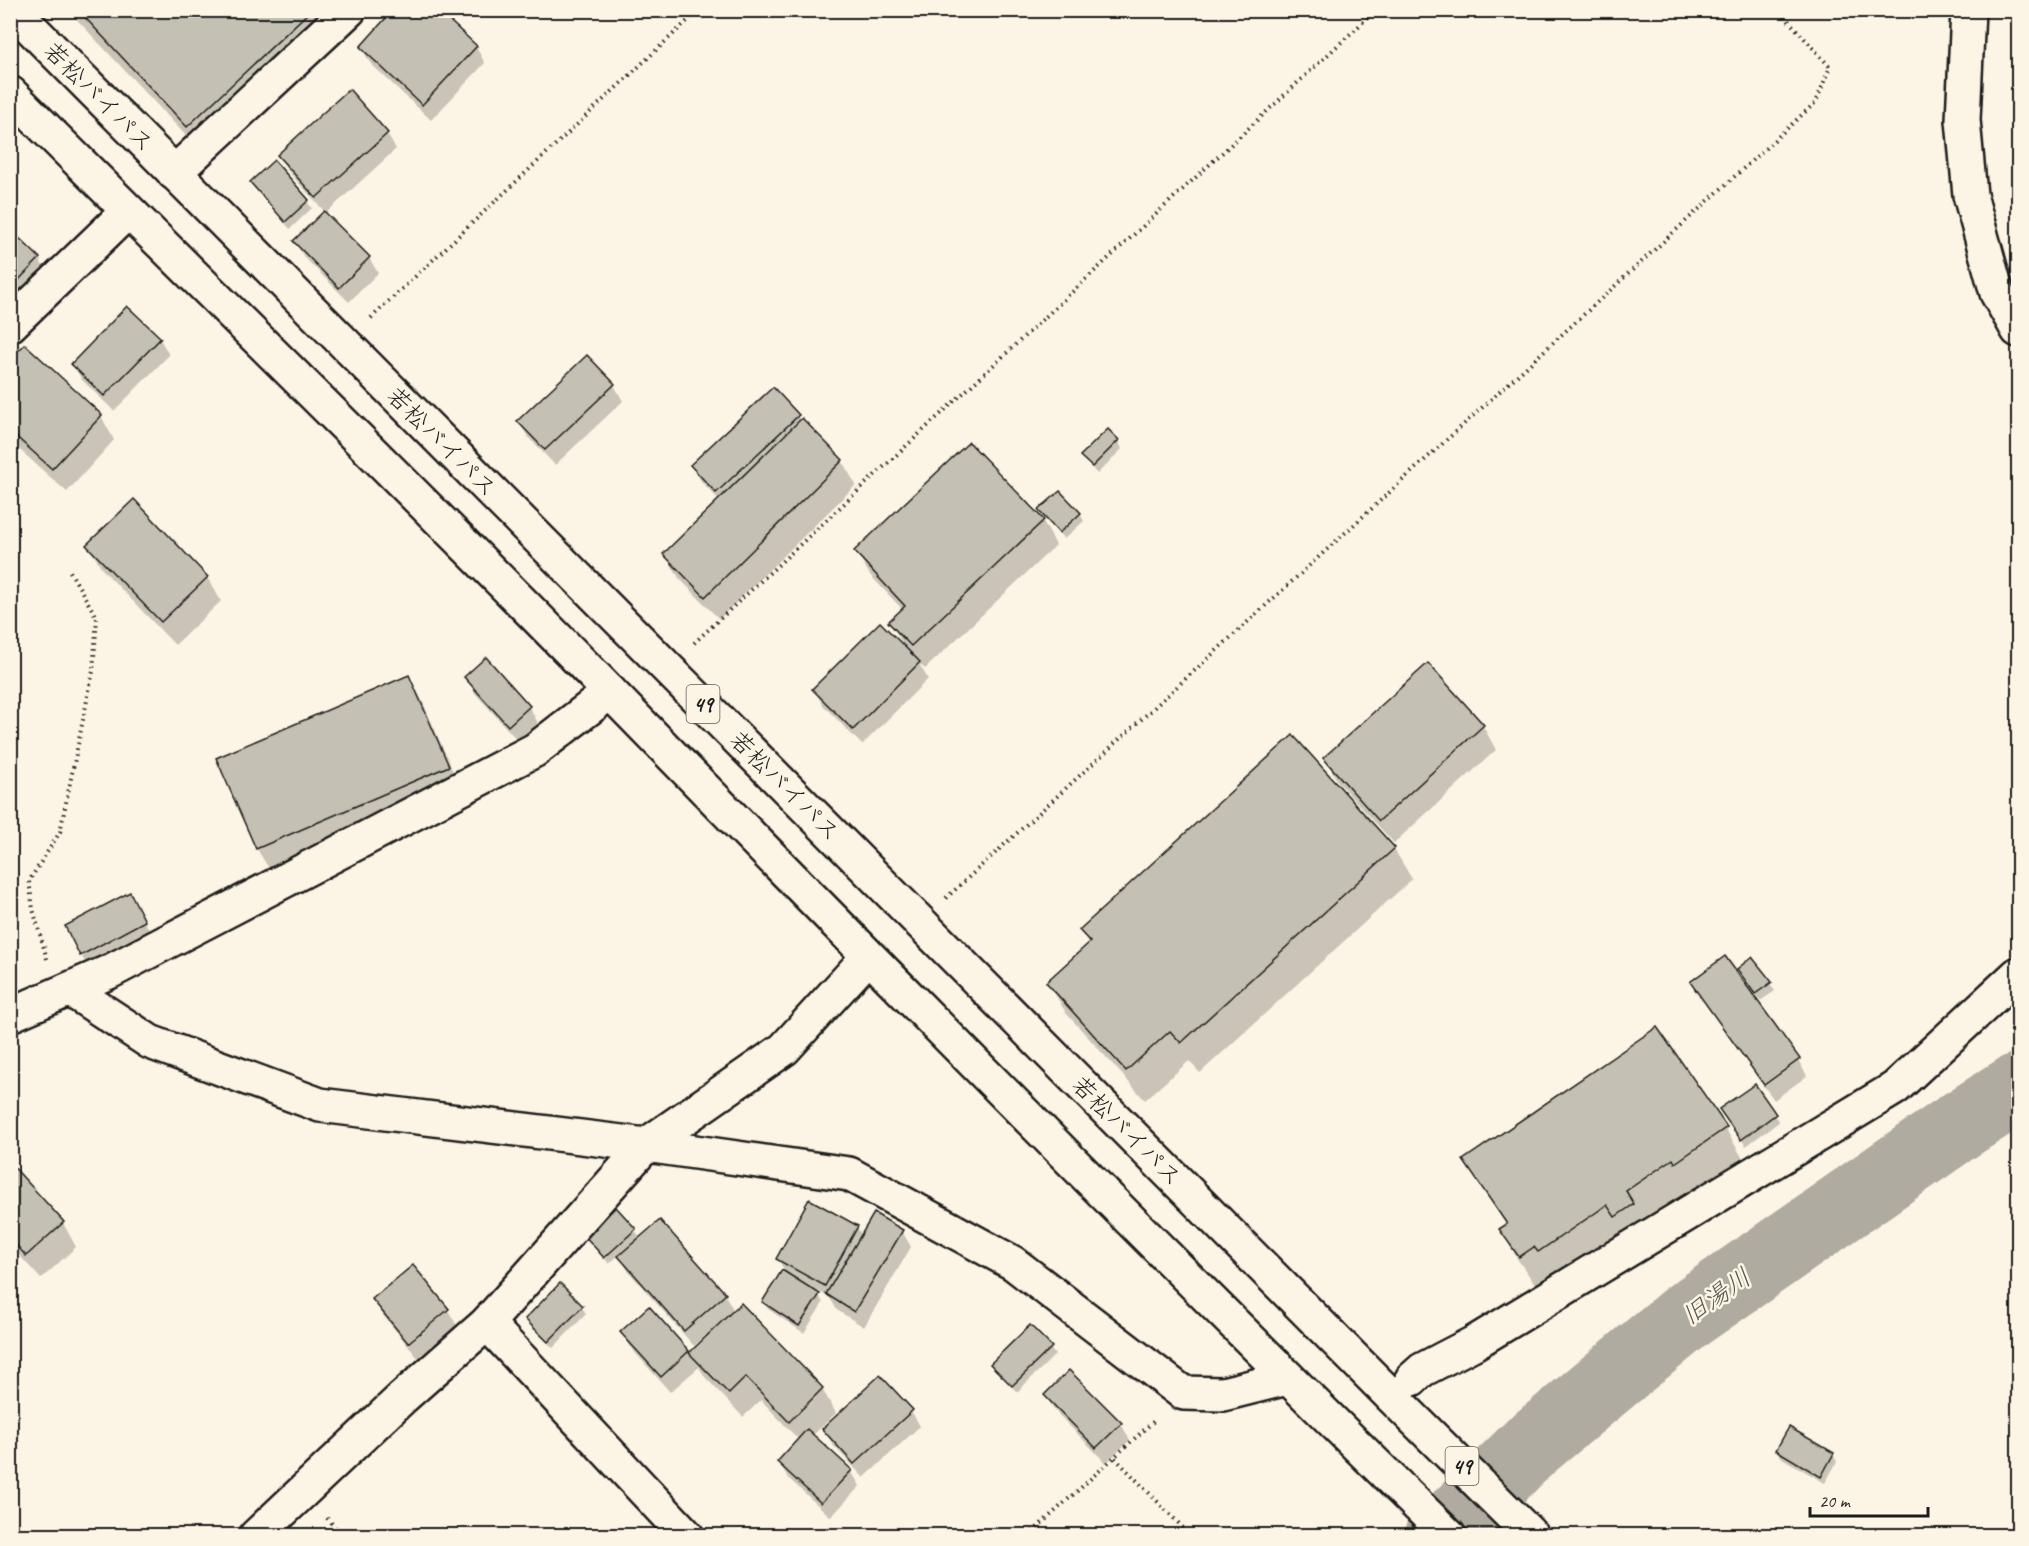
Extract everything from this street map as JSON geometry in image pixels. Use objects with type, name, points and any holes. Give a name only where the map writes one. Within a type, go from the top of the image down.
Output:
[{"type":"main road","name":"若松バイパス","points":[[13,10],[920,922],[1402,1388],[1532,1536]]},
{"type":"main road","points":[[174,173],[349,10]]},
{"type":"main road","points":[[1968,10],[1963,120],[1970,195],[1997,293],[2019,330]]},
{"type":"main road","name":"49","points":[[10,93],[610,692],[868,957],[1287,1378],[1449,1536]]},
{"type":"main road","points":[[10,325],[128,211]]},
{"type":"main road","points":[[10,1015],[111,971],[535,750],[610,692]]},
{"type":"main road","points":[[256,1536],[402,1398],[487,1323],[646,1145],[784,1048],[868,957]]},
{"type":"main road","points":[[1402,1388],[1422,1370],[1474,1343],[1895,1088],[2019,974]]},
{"type":"main road","points":[[65,992],[150,1042],[320,1105],[646,1145],[849,1174],[1013,1263],[1183,1393],[1223,1394],[1287,1378]]},
{"type":"main road","points":[[487,1323],[687,1536]]},
{"type":"path","points":[[344,344],[699,10]]},
{"type":"path","points":[[668,668],[1376,10]]},
{"type":"path","points":[[920,922],[1816,102],[1830,67],[1779,10]]},
{"type":"path","points":[[65,992],[33,909],[29,880],[60,832],[93,671],[97,618],[68,568]]},
{"type":"path","points":[[1028,1536],[1183,1393]]},
{"type":"path","points":[[1115,1458],[1191,1536]]},
{"type":"building","points":[[78,10],[311,10],[187,127]]},
{"type":"building","points":[[393,10],[438,10],[477,46],[422,105],[360,47]]},
{"type":"building","points":[[349,89],[388,133],[316,198],[277,155]]},
{"type":"building","points":[[274,160],[309,200],[285,222],[250,182]]},
{"type":"building","points":[[324,211],[370,257],[339,288],[293,241]]},
{"type":"building","points":[[15,234],[40,258],[10,289],[10,238]]},
{"type":"building","points":[[127,306],[161,338],[104,396],[71,364]]},
{"type":"building","points":[[25,344],[102,415],[52,469],[10,431],[10,359]]},
{"type":"building","points":[[587,355],[615,384],[545,450],[517,421]]},
{"type":"building","points":[[773,387],[799,415],[716,493],[690,465]]},
{"type":"building","points":[[802,418],[843,460],[705,597],[663,554]]},
{"type":"building","points":[[1108,429],[1119,440],[1092,467],[1080,456]]},
{"type":"building","points":[[969,442],[1044,520],[911,646],[888,622],[905,606],[854,551]]},
{"type":"building","points":[[1060,491],[1081,513],[1059,533],[1038,510]]},
{"type":"building","points":[[134,499],[208,577],[161,622],[86,545]]},
{"type":"building","points":[[880,622],[920,662],[853,730],[812,689]]},
{"type":"building","points":[[486,657],[530,706],[508,726],[464,677]]},
{"type":"building","points":[[1428,663],[1484,725],[1379,821],[1323,758]]},
{"type":"building","points":[[409,675],[449,766],[256,849],[216,758]]},
{"type":"building","points":[[1293,735],[1395,848],[1181,1043],[1170,1031],[1126,1071],[1046,982],[1090,942],[1079,930]]},
{"type":"building","points":[[130,892],[145,921],[80,956],[65,926]]},
{"type":"building","points":[[1725,956],[1800,1059],[1764,1085],[1690,982]]},
{"type":"building","points":[[1752,957],[1772,982],[1755,994],[1737,969]]},
{"type":"building","points":[[1657,1027],[1727,1127],[1675,1163],[1673,1159],[1626,1191],[1634,1204],[1615,1217],[1607,1205],[1538,1252],[1534,1247],[1519,1257],[1499,1229],[1507,1224],[1463,1160]]},
{"type":"building","points":[[1755,1084],[1776,1114],[1741,1140],[1719,1109]]},
{"type":"building","points":[[10,1163],[64,1222],[26,1256],[10,1238]]},
{"type":"building","points":[[809,1199],[858,1226],[825,1286],[776,1259]]},
{"type":"building","points":[[616,1207],[636,1229],[604,1258],[585,1236]]},
{"type":"building","points":[[874,1213],[903,1230],[854,1312],[826,1294]]},
{"type":"building","points":[[660,1220],[726,1294],[684,1331],[618,1256]]},
{"type":"building","points":[[413,1265],[449,1309],[408,1343],[372,1299]]},
{"type":"building","points":[[782,1270],[820,1294],[799,1326],[762,1302]]},
{"type":"building","points":[[560,1283],[583,1306],[548,1342],[525,1319]]},
{"type":"building","points":[[741,1303],[823,1388],[789,1422],[746,1377],[729,1394],[689,1353]]},
{"type":"building","points":[[649,1306],[689,1351],[661,1377],[620,1332]]},
{"type":"building","points":[[1030,1325],[1052,1347],[1012,1386],[990,1364]]},
{"type":"building","points":[[1069,1370],[1122,1423],[1096,1448],[1044,1395]]},
{"type":"building","points":[[880,1375],[913,1410],[854,1464],[822,1429]]},
{"type":"building","points":[[1789,1427],[1834,1453],[1821,1477],[1776,1450]]},
{"type":"building","points":[[807,1429],[852,1470],[821,1503],[777,1462]]},
{"type":"waterway","name":"旧湯川","points":[[1439,1536],[1532,1445],[1688,1315],[1959,1126],[2018,1088]]}]
